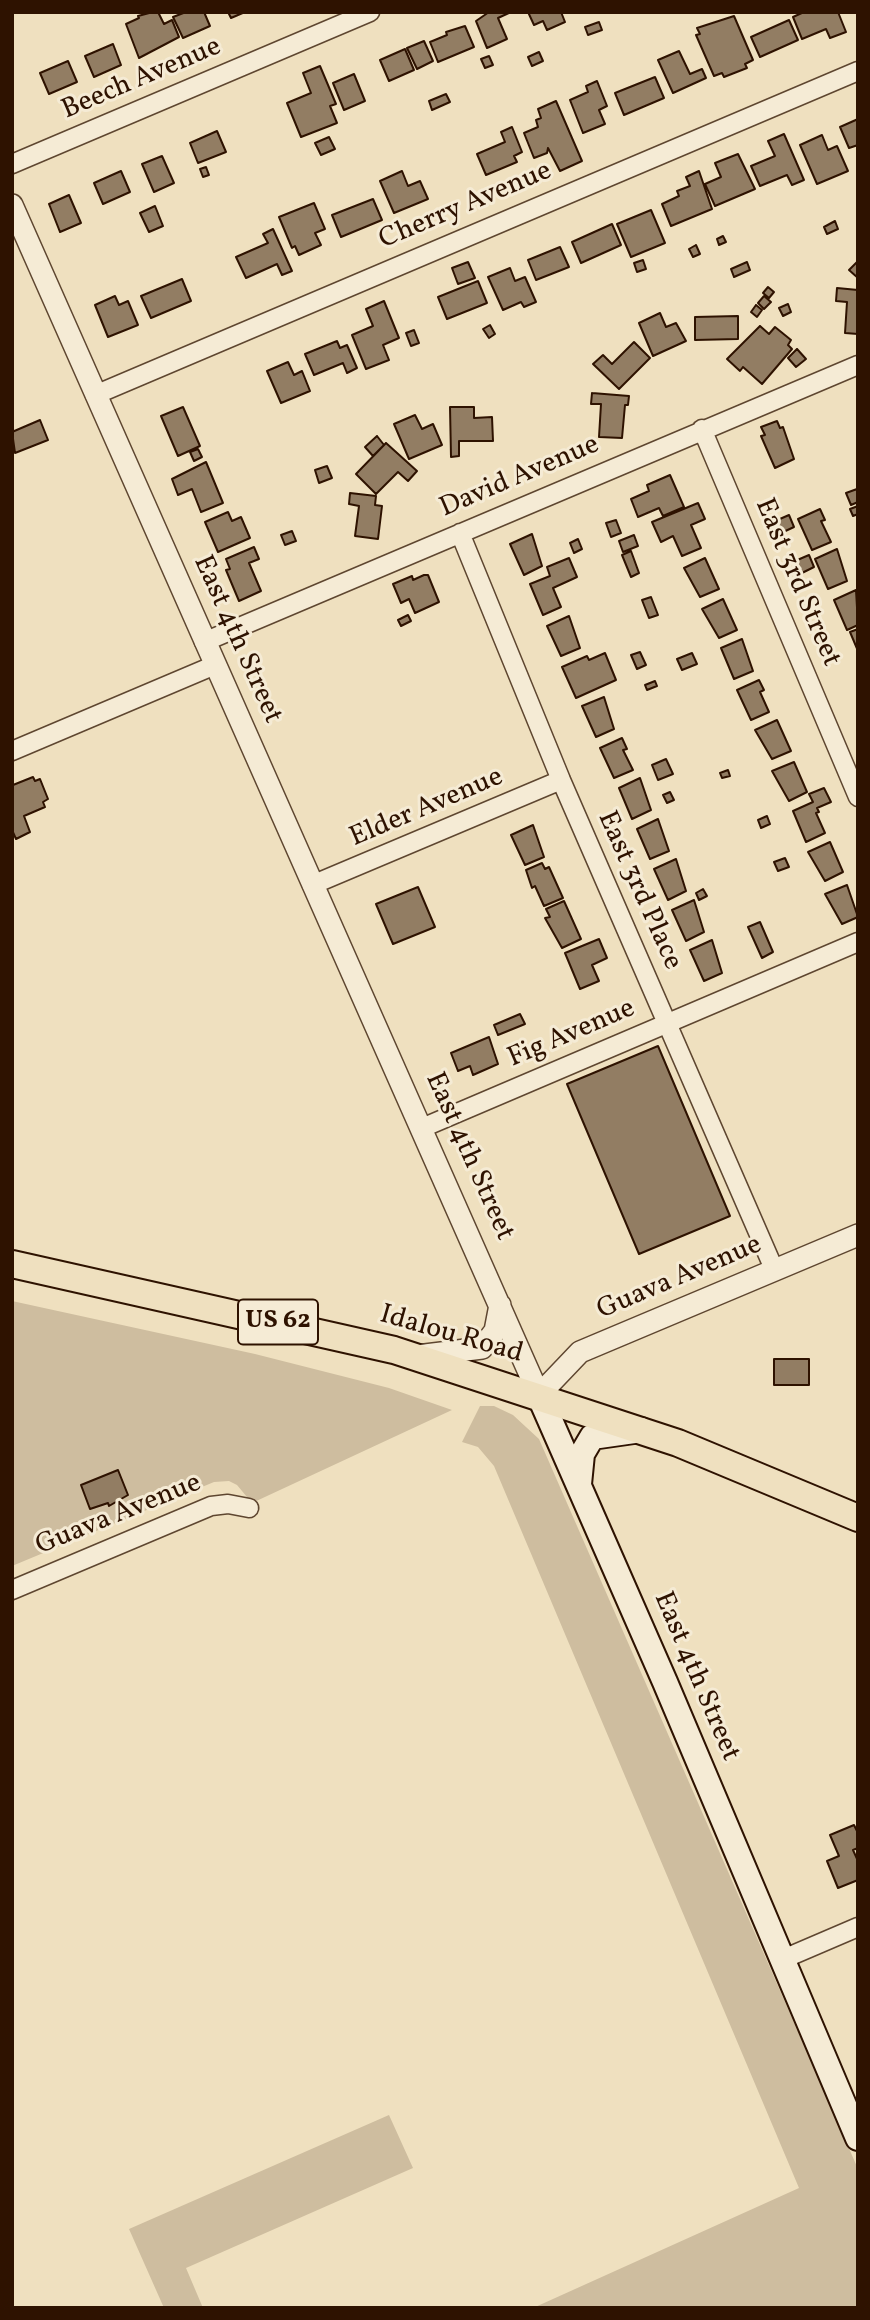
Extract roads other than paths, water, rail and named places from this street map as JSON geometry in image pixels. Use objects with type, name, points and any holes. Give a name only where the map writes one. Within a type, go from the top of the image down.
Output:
[{"type":"main road","name":"Idalou Road","points":[[12,1264],[257,1317],[412,1356],[641,1430],[858,1517]]},
{"type":"main road","name":"East 4th Street","points":[[539,1395],[858,2138]]},
{"type":"main road","points":[[579,1485],[582,1454],[592,1437],[641,1430]]},
{"type":"street","name":"Beech Avenue","points":[[12,164],[369,12]]},
{"type":"street","name":"Cherry Avenue","points":[[95,395],[858,71]]},
{"type":"street","name":"East 4th Street","points":[[12,205],[539,1395]]},
{"type":"street","name":"David Avenue","points":[[204,642],[858,365]]},
{"type":"street","name":"East 3rd Street","points":[[702,429],[858,797]]},
{"type":"street","name":"East 3rd Place","points":[[460,533],[561,780],[774,1269]]},
{"type":"street","points":[[12,751],[215,665]]},
{"type":"street","name":"Elder Avenue","points":[[312,885],[561,780]]},
{"type":"street","name":"Fig Avenue","points":[[422,1128],[858,942]]},
{"type":"street","name":"Guava Avenue","points":[[539,1395],[580,1352],[858,1235]]},
{"type":"street","points":[[412,1356],[482,1348],[495,1331],[500,1305]]},
{"type":"street","name":"Guava Avenue","points":[[12,1590],[211,1506],[228,1504],[249,1508]]},
{"type":"street","points":[[781,1960],[858,1927]]}]
